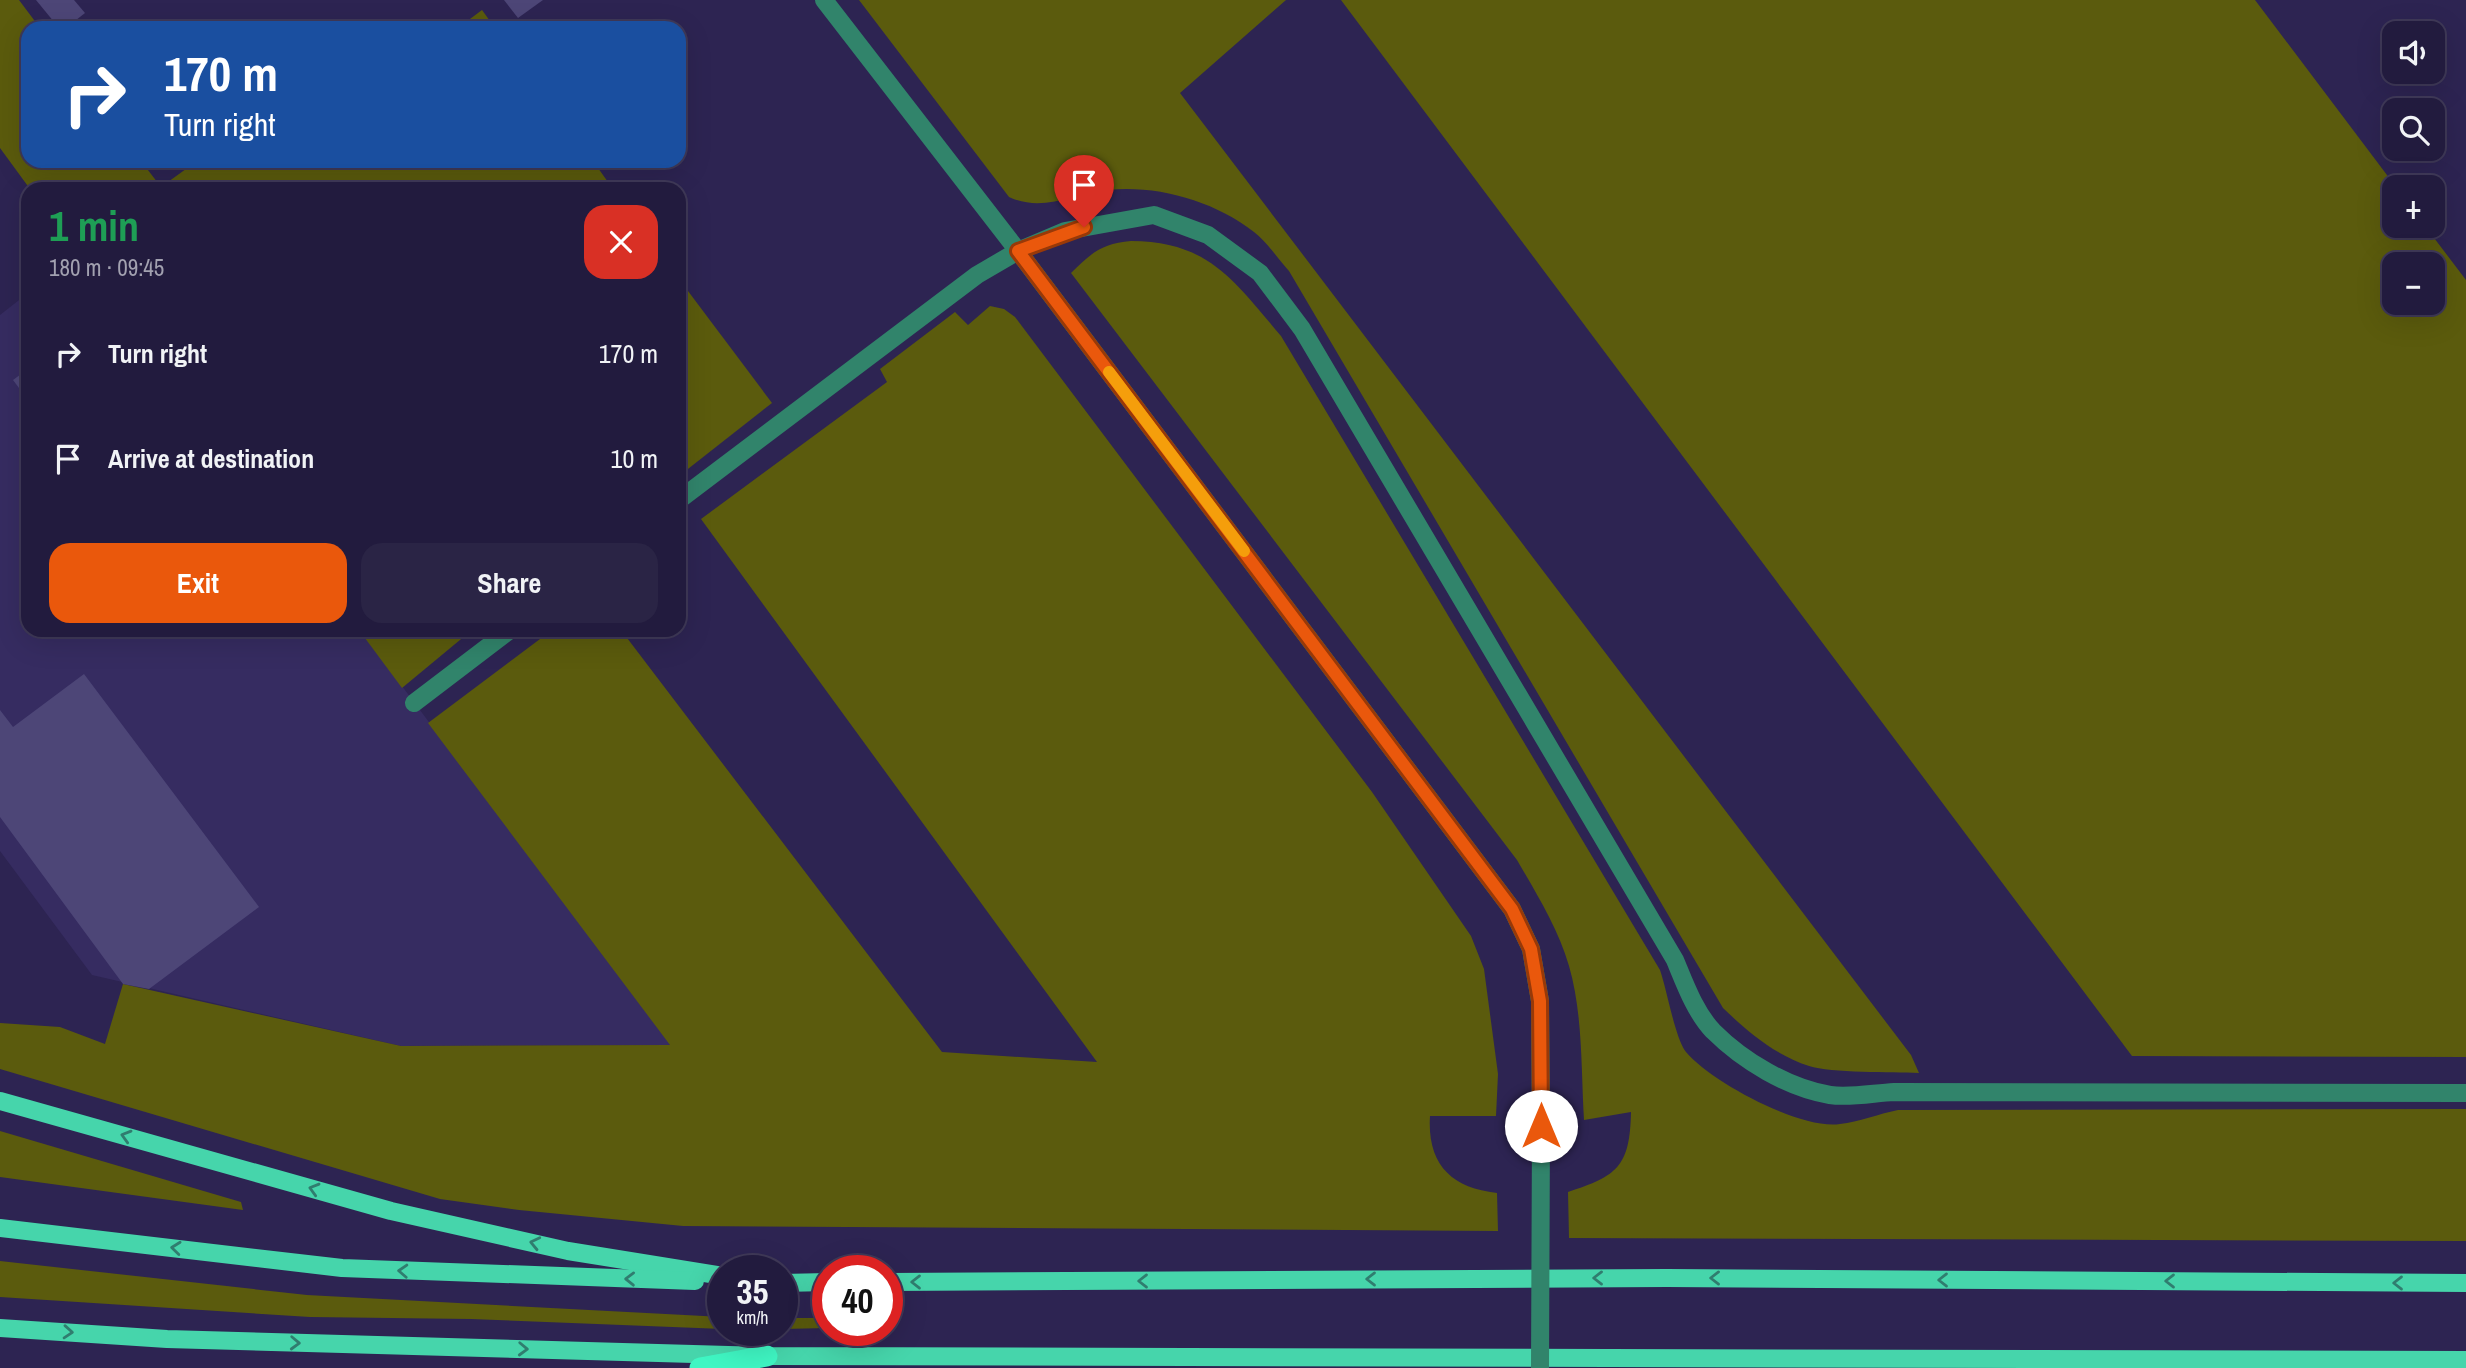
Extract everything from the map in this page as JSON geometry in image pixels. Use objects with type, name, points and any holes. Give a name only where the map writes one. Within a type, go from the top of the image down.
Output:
[{"type":"highway","points":[[700,1368],[767,1356]]},
{"type":"main road","points":[[0,1101],[391,1211],[568,1251],[707,1273]]},
{"type":"main road","points":[[0,1228],[342,1268],[707,1281]]},
{"type":"main road","points":[[903,1282],[1667,1278],[2466,1283]]},
{"type":"main road","points":[[0,1328],[167,1339],[767,1356],[2466,1360]]},
{"type":"street","points":[[824,0],[1018,251],[1512,909],[1531,949],[1540,1001],[1540,1368]]},
{"type":"street","points":[[686,495],[977,275],[1018,251],[1065,231],[1154,215],[1208,235],[1259,273],[1302,329],[1675,960],[1689,993],[1712,1030],[1755,1065],[1797,1086],[1832,1096],[1894,1092],[2466,1093]]},
{"type":"street","points":[[414,703],[501,637]]},
{"type":"shaded area","points":[[0,0],[19,0],[35,21],[21,21],[21,168],[146,168],[157,182],[25,182],[0,148]]},
{"type":"shaded area","points":[[859,0],[1286,0],[1180,93],[1911,1055],[1919,1073],[1846,1071],[1809,1066],[1785,1056],[1763,1042],[1723,1008],[1289,271],[1263,241],[1254,232],[1221,212],[1185,197],[1166,193],[1108,190],[1046,203],[1009,197]]},
{"type":"shaded area","points":[[1341,0],[2255,0],[2387,175],[2382,175],[2382,238],[2434,238],[2445,252],[2382,252],[2382,315],[2445,315],[2445,252],[2466,280],[2466,1057],[2132,1056]]},
{"type":"shaded area","points":[[482,10],[490,21],[467,21]]},
{"type":"shaded area","points":[[187,168],[598,168],[608,182],[168,182]]},
{"type":"shaded area","points":[[1131,241],[1181,248],[1201,257],[1234,282],[1281,336],[1660,970],[1675,1025],[1686,1052],[1715,1077],[1758,1102],[1803,1120],[1823,1124],[1847,1123],[1898,1110],[2466,1109],[2466,1241],[1569,1238],[1568,1192],[1598,1180],[1618,1167],[1628,1145],[1631,1112],[1584,1120],[1577,1003],[1574,984],[1559,938],[1517,860],[1071,273],[1098,250]]},
{"type":"shaded area","points":[[686,288],[772,403],[686,471]]},
{"type":"shaded area","points":[[21,298],[21,637],[365,637],[671,1045],[401,1046],[92,975],[0,851],[0,315]]},
{"type":"shaded area","points":[[990,306],[1004,309],[1015,317],[1372,792],[1471,936],[1484,969],[1498,1074],[1496,1116],[1430,1116],[1430,1133],[1433,1148],[1445,1171],[1467,1186],[1497,1193],[1498,1231],[683,1226],[519,1210],[440,1199],[0,1069],[0,1023],[60,1027],[105,1044],[123,984],[401,1046],[670,1045],[428,723],[543,637],[626,637],[942,1052],[1097,1062],[701,519],[887,382],[880,369],[955,312],[968,325]]},
{"type":"shaded area","points":[[364,637],[464,637],[402,688]]},
{"type":"shaded area","points":[[0,1131],[241,1202],[243,1210],[0,1177]]},
{"type":"shaded area","points":[[0,1261],[307,1295],[707,1316],[707,1328],[471,1319],[310,1317],[0,1297]]},
{"type":"shaded area","points":[[798,1318],[812,1318],[812,1328],[798,1329]]},
{"type":"building","points":[[36,0],[74,0],[85,13],[75,21],[53,21]]},
{"type":"building","points":[[504,0],[543,0],[518,18]]},
{"type":"building","points":[[21,374],[21,391],[13,380]]},
{"type":"building","points":[[84,674],[259,907],[149,989],[123,984],[0,817],[0,710],[13,727]]},
{"type":"slow traffic","points":[[1109,372],[1244,551]]},
{"type":"route","points":[[1084,227],[1065,231],[1018,251],[1512,909],[1531,949],[1540,1001],[1541,1126]]}]
